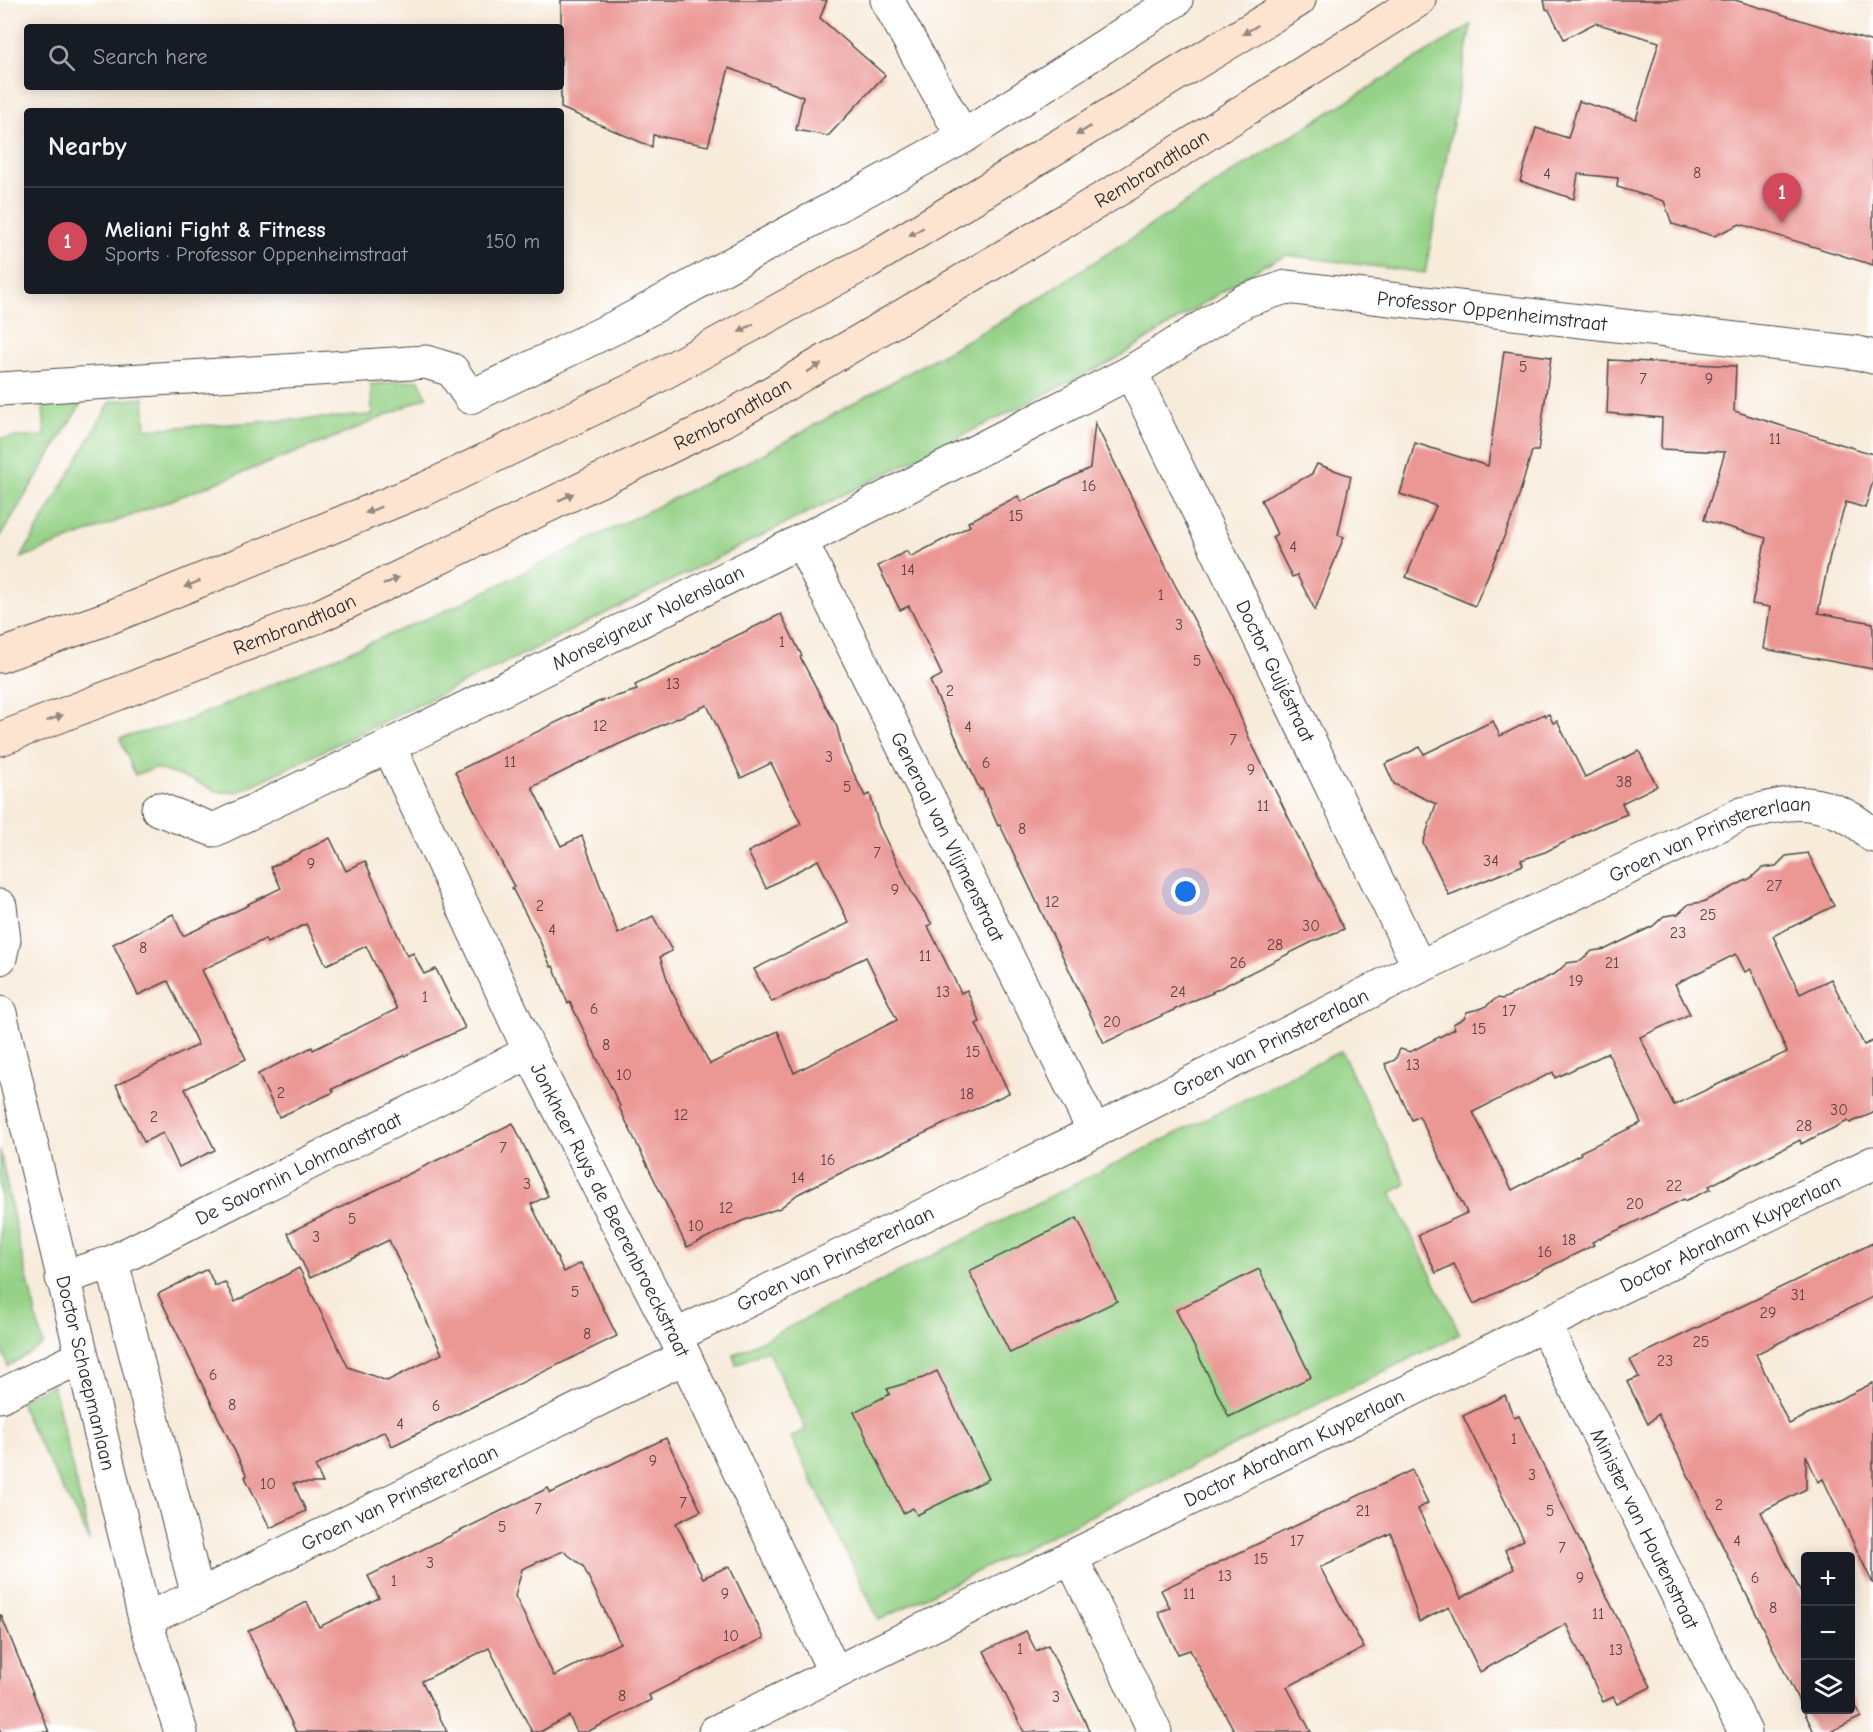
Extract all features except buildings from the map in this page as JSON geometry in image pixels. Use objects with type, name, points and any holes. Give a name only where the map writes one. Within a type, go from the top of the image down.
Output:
[{"type":"main road","points":[[0,656],[108,618],[427,488],[636,388],[869,261],[1299,0]]},
{"type":"main road","name":"Rembrandtlaan","points":[[0,739],[319,616],[723,421],[1126,185],[1419,0]]},
{"type":"street","points":[[887,0],[963,137]]},
{"type":"street","points":[[0,389],[426,362],[452,370],[470,397],[620,325],[963,137],[1176,0]]},
{"type":"street","name":"Professor Oppenheimstraat","points":[[1131,372],[1245,301],[1286,287],[1858,353],[1873,357]]},
{"type":"street","name":"Monseigneur Nolenslaan","points":[[158,809],[214,830],[389,746],[801,541],[1131,372]]},
{"type":"street","name":"Doctor Guljéstraat","points":[[1131,372],[1419,967]]},
{"type":"street","name":"Generaal van Vlijmenstraat","points":[[801,541],[1094,1131]]},
{"type":"street","name":"Jonkheer Ruys de Beerenbroeckstraat","points":[[389,746],[530,1052],[680,1346],[835,1673]]},
{"type":"street","name":"Groen van Prinstererlaan","points":[[145,1619],[198,1596],[1094,1131],[1419,967],[1742,814],[1789,804],[1821,806],[1850,817],[1873,836]]},
{"type":"street","points":[[0,906],[4,940],[0,958]]},
{"type":"street","name":"Doctor Schaepmanlaan","points":[[0,1013],[145,1619],[181,1732]]},
{"type":"street","name":"De Savornin Lohmanstraat","points":[[62,1278],[112,1262],[530,1052]]},
{"type":"street","name":"Doctor Abraham Kuyperlaan","points":[[715,1732],[1873,1163]]},
{"type":"street","points":[[112,1262],[198,1596]]},
{"type":"street","name":"Minister van Houtenstraat","points":[[1544,1324],[1745,1732]]},
{"type":"street","points":[[0,1396],[81,1357]]},
{"type":"street","points":[[1071,1557],[1155,1732]]},
{"type":"green space","points":[[1471,25],[1425,273],[1287,255],[1264,265],[1114,360],[534,649],[238,792],[218,792],[192,780],[155,768],[135,775],[120,738],[181,723],[454,607],[759,456],[1009,317],[1257,157]]},
{"type":"green space","points":[[419,380],[427,397],[346,433],[21,558],[111,401],[144,398],[146,429],[372,415],[371,384]]},
{"type":"green space","points":[[82,402],[0,537],[0,438],[45,436],[43,405]]},
{"type":"green space","points":[[1341,1051],[1406,1184],[1391,1193],[1460,1334],[879,1620],[791,1437],[806,1429],[767,1350],[736,1365],[733,1355]]},
{"type":"green space","points":[[0,1150],[43,1345],[8,1366],[0,1340]]},
{"type":"green space","points":[[53,1385],[90,1541],[25,1416],[20,1399]]},
{"type":"place","name":"Meliani Fight & Fitness","points":[[1782,223]]}]
